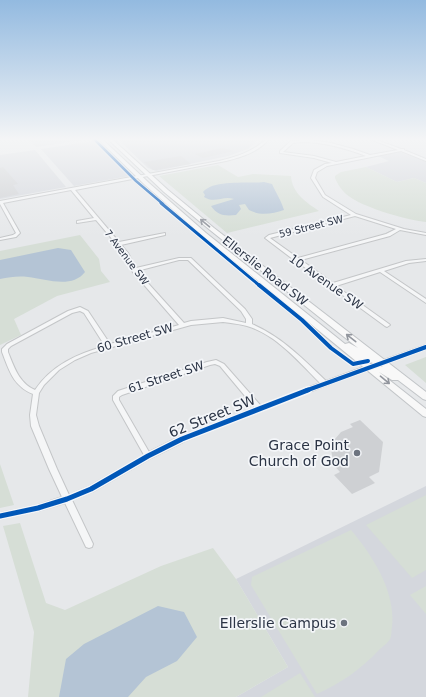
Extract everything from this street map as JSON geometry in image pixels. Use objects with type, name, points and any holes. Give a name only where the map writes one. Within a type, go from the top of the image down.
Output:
[{"type":"main road","name":"Ellerslie Road SW","points":[[134,172],[204,234],[426,414]]},
{"type":"main road","points":[[140,172],[149,175]]},
{"type":"main road","name":"Ellerslie Road SW","points":[[145,172],[257,265],[426,397]]},
{"type":"main road","points":[[139,177],[146,179],[175,198]]},
{"type":"main road","points":[[292,306],[322,325],[370,360],[384,363]]},
{"type":"main road","points":[[369,367],[383,370],[426,402]]},
{"type":"street","points":[[0,239],[17,235],[18,232],[0,202],[169,172]]},
{"type":"street","points":[[316,172],[313,175],[320,191],[328,199],[355,215],[399,229],[426,234]]},
{"type":"street","name":"7 Avenue SW","points":[[72,189],[126,253],[134,270],[182,325]]},
{"type":"street","name":"59 Street SW","points":[[267,238],[355,215]]},
{"type":"street","points":[[79,222],[97,218]]},
{"type":"street","points":[[296,260],[386,235],[399,229]]},
{"type":"street","points":[[118,244],[163,234]]},
{"type":"street","name":"10 Avenue SW","points":[[267,238],[387,325]]},
{"type":"street","points":[[134,270],[186,258],[190,260],[243,310],[249,319],[249,325]]},
{"type":"street","points":[[333,285],[408,262],[426,260]]},
{"type":"street","points":[[381,271],[426,300]]},
{"type":"street","points":[[89,544],[67,499],[34,420],[33,408],[36,393],[25,389],[19,383],[5,352],[9,345],[70,312],[80,309],[86,312],[108,346]]},
{"type":"street","name":"60 Street SW","points":[[36,393],[48,377],[65,363],[82,355],[182,325],[214,320],[249,325],[278,339],[325,384]]},
{"type":"street","name":"62 Street SW","points":[[0,516],[31,510],[67,499],[91,489],[148,456],[192,434],[426,347]]},
{"type":"street","name":"61 Street SW","points":[[148,456],[116,400],[116,396],[123,392],[209,363],[217,363],[222,365],[260,408]]},
{"type":"shaded area","points":[[0,172],[53,172],[66,187],[0,199]]},
{"type":"shaded area","points":[[61,172],[125,172],[129,176],[74,186]]},
{"type":"shaded area","points":[[183,172],[229,172],[238,177],[253,174],[291,176],[294,187],[300,196],[319,211],[227,233],[159,176]]},
{"type":"shaded area","points":[[341,172],[375,172],[397,182],[414,178],[426,183],[426,222],[382,211],[349,197],[343,191],[335,178],[335,176]]},
{"type":"shaded area","points":[[375,172],[426,172],[426,183],[414,178],[397,182]]},
{"type":"shaded area","points":[[80,235],[99,259],[101,271],[110,282],[57,296],[14,319],[21,335],[0,345],[0,251]]},
{"type":"shaded area","points":[[426,357],[426,383],[405,365]]},
{"type":"shaded area","points":[[0,464],[14,505],[0,508]]},
{"type":"shaded area","name":"Ellerslie Campus","points":[[426,486],[426,697],[236,697],[288,667],[236,579]]},
{"type":"shaded area","points":[[426,495],[426,570],[412,578],[366,525]]},
{"type":"shaded area","points":[[20,523],[46,603],[65,610],[161,566],[213,548],[236,579],[288,667],[236,697],[28,697],[34,632],[3,526]]},
{"type":"shaded area","points":[[351,530],[375,563],[387,588],[392,614],[391,636],[389,640],[365,664],[342,681],[317,694],[251,585],[252,577]]},
{"type":"shaded area","points":[[426,586],[426,614],[410,595]]},
{"type":"shaded area","points":[[300,673],[315,697],[261,697]]},
{"type":"water","points":[[264,182],[272,184],[284,210],[262,214],[249,210],[245,204],[239,205],[241,209],[236,215],[225,215],[219,214],[211,206],[234,199],[226,198],[212,200],[204,197],[205,195],[203,192],[215,185]]},
{"type":"water","points":[[58,248],[71,250],[85,272],[80,277],[66,282],[24,277],[0,279],[0,260]]},
{"type":"water","points":[[158,606],[184,612],[197,637],[177,661],[146,677],[128,697],[59,697],[66,659],[84,644]]},
{"type":"building","points":[[0,172],[7,172],[18,184],[13,185],[19,194],[0,198]]},
{"type":"building","name":"Grace Point Church of God","points":[[360,420],[383,442],[379,472],[369,477],[375,483],[352,494],[334,475],[340,472],[331,462],[333,460],[330,445],[341,432],[353,427],[350,424]]},
{"type":"cycle path","points":[[127,172],[246,275],[302,320],[331,348],[353,364],[368,361]]},
{"type":"cycle path","points":[[0,516],[38,508],[67,499],[91,489],[148,456],[182,439],[363,369],[426,347]]},
{"type":"place","name":"Grace Point Church of God","points":[[357,453]]},
{"type":"place","name":"Ellerslie Campus","points":[[344,623]]}]
